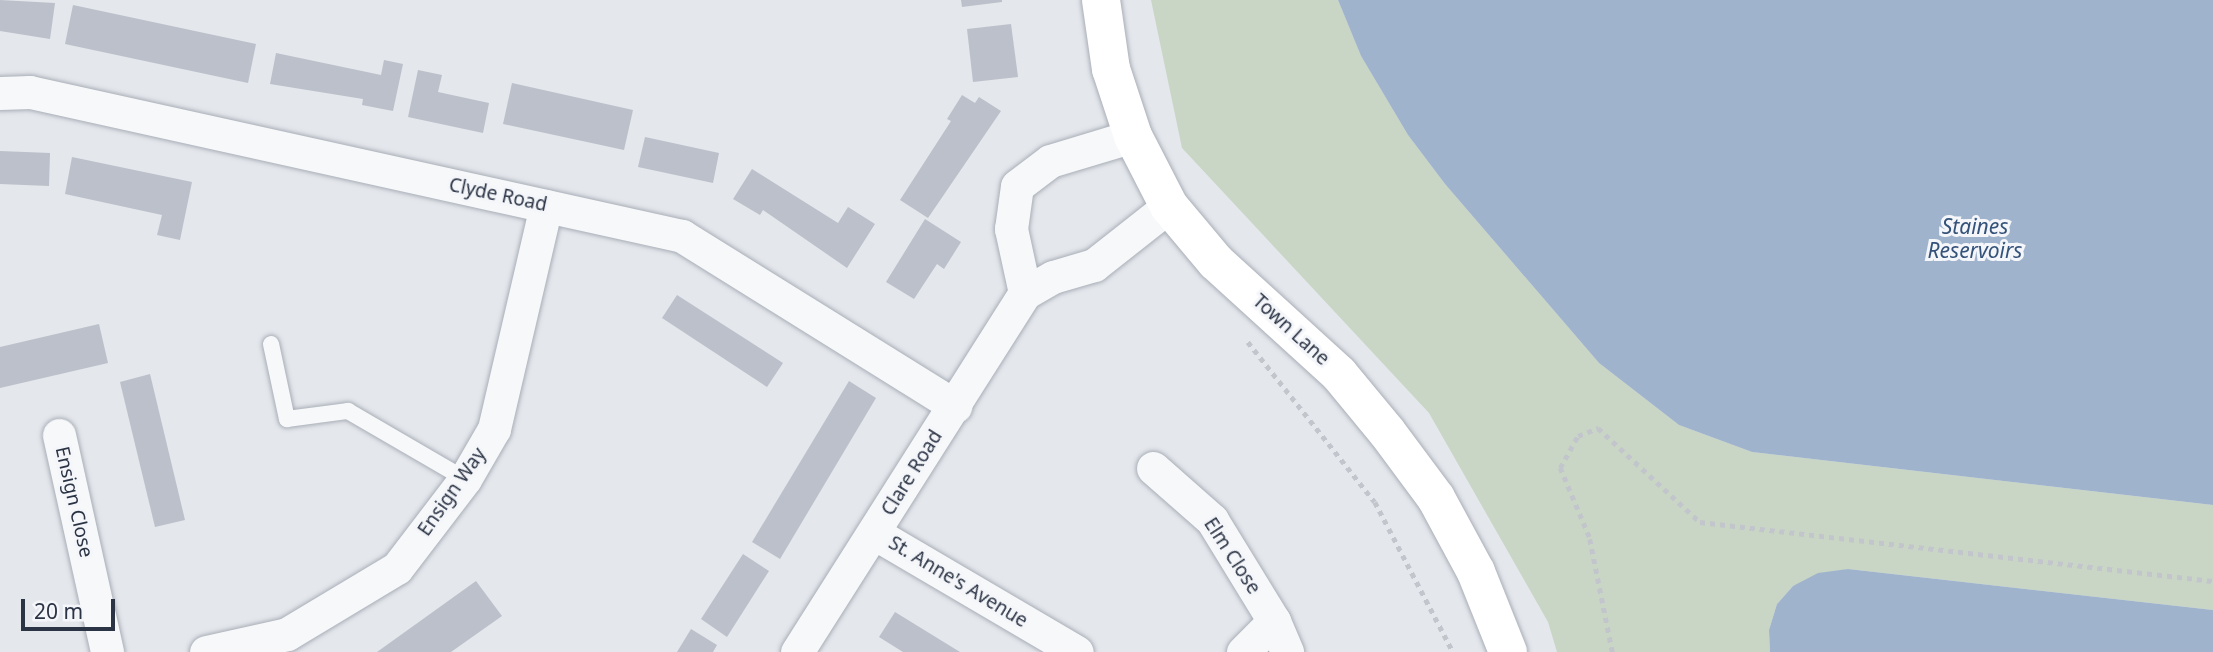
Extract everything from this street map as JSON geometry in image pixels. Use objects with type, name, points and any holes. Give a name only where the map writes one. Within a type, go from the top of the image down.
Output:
[{"type":"main road","name":"Town Lane","points":[[1101,0],[1111,69],[1133,136],[1169,206],[1216,262],[1339,374],[1387,432],[1436,498],[1476,572],[1508,652]]},
{"type":"street","name":"Clyde Road","points":[[0,93],[30,92],[682,236],[954,406]]},
{"type":"street","points":[[1026,293],[1011,229],[1017,186],[1049,161],[1133,136]]},
{"type":"street","name":"Ensign Way","points":[[206,652],[287,634],[397,568],[464,479],[494,429],[545,206]]},
{"type":"street","name":"Clare Road","points":[[797,652],[1026,293],[1053,277],[1094,265],[1169,206]]},
{"type":"street","name":"Ensign Close","points":[[59,435],[107,652]]},
{"type":"street","name":"Elm Close","points":[[1153,468],[1212,520],[1274,621],[1287,652]]},
{"type":"street","name":"St. Anne's Avenue","points":[[874,533],[1077,652]]},
{"type":"street","points":[[1243,652],[1274,621]]},
{"type":"lane","points":[[271,344],[287,419],[348,411],[464,479]]},
{"type":"path","points":[[1241,335],[1375,502],[1453,652]]},
{"type":"path","points":[[1612,652],[1589,537],[1560,468],[1578,436],[1598,428],[1700,522],[2213,580]]},
{"type":"green space","points":[[1151,0],[1338,0],[1361,56],[1408,135],[1445,184],[1599,363],[1679,425],[1752,452],[2213,505],[2213,610],[1848,569],[1793,586],[1777,604],[1769,630],[1770,652],[1557,652],[1548,622],[1429,413],[1182,148]]},
{"type":"water","name":"Staines Reservoirs","points":[[1338,0],[2213,0],[2213,505],[1752,452],[1679,425],[1599,363],[1445,184],[1408,135],[1361,56]]},
{"type":"water","points":[[1848,569],[2213,610],[2213,652],[1770,652],[1769,630],[1777,604],[1793,586],[1818,573]]},
{"type":"building","points":[[0,0],[55,3],[50,39],[0,31]]},
{"type":"building","points":[[961,0],[1002,0],[1002,2],[962,7]]},
{"type":"building","points":[[73,5],[256,44],[248,83],[65,44]]},
{"type":"building","points":[[1011,24],[1018,77],[973,82],[967,29]]},
{"type":"building","points":[[276,53],[381,75],[384,60],[403,64],[393,111],[362,105],[363,99],[270,84]]},
{"type":"building","points":[[418,70],[442,75],[438,92],[489,103],[483,133],[408,117]]},
{"type":"building","points":[[512,83],[633,110],[624,150],[503,124]]},
{"type":"building","points":[[962,95],[975,103],[979,97],[1001,111],[928,218],[900,200],[951,121],[947,119]]},
{"type":"building","points":[[645,137],[719,153],[713,183],[638,167]]},
{"type":"building","points":[[0,151],[50,153],[49,186],[0,184]]},
{"type":"building","points":[[72,157],[192,182],[180,240],[157,235],[162,215],[65,194]]},
{"type":"building","points":[[752,169],[838,223],[848,207],[875,224],[847,268],[763,210],[760,215],[733,199]]},
{"type":"building","points":[[925,219],[961,242],[944,269],[937,264],[914,299],[886,282]]},
{"type":"building","points":[[677,295],[783,363],[767,387],[662,318]]},
{"type":"building","points":[[99,324],[108,363],[0,388],[0,347]]},
{"type":"building","points":[[150,374],[185,520],[155,527],[120,382]]},
{"type":"building","points":[[849,381],[876,398],[780,559],[752,542]]},
{"type":"building","points":[[743,554],[769,571],[727,637],[701,619]]},
{"type":"building","points":[[476,581],[502,616],[451,652],[377,652]]},
{"type":"building","points":[[895,612],[960,652],[903,652],[879,637]]},
{"type":"building","points":[[691,629],[717,645],[713,652],[677,652]]}]
